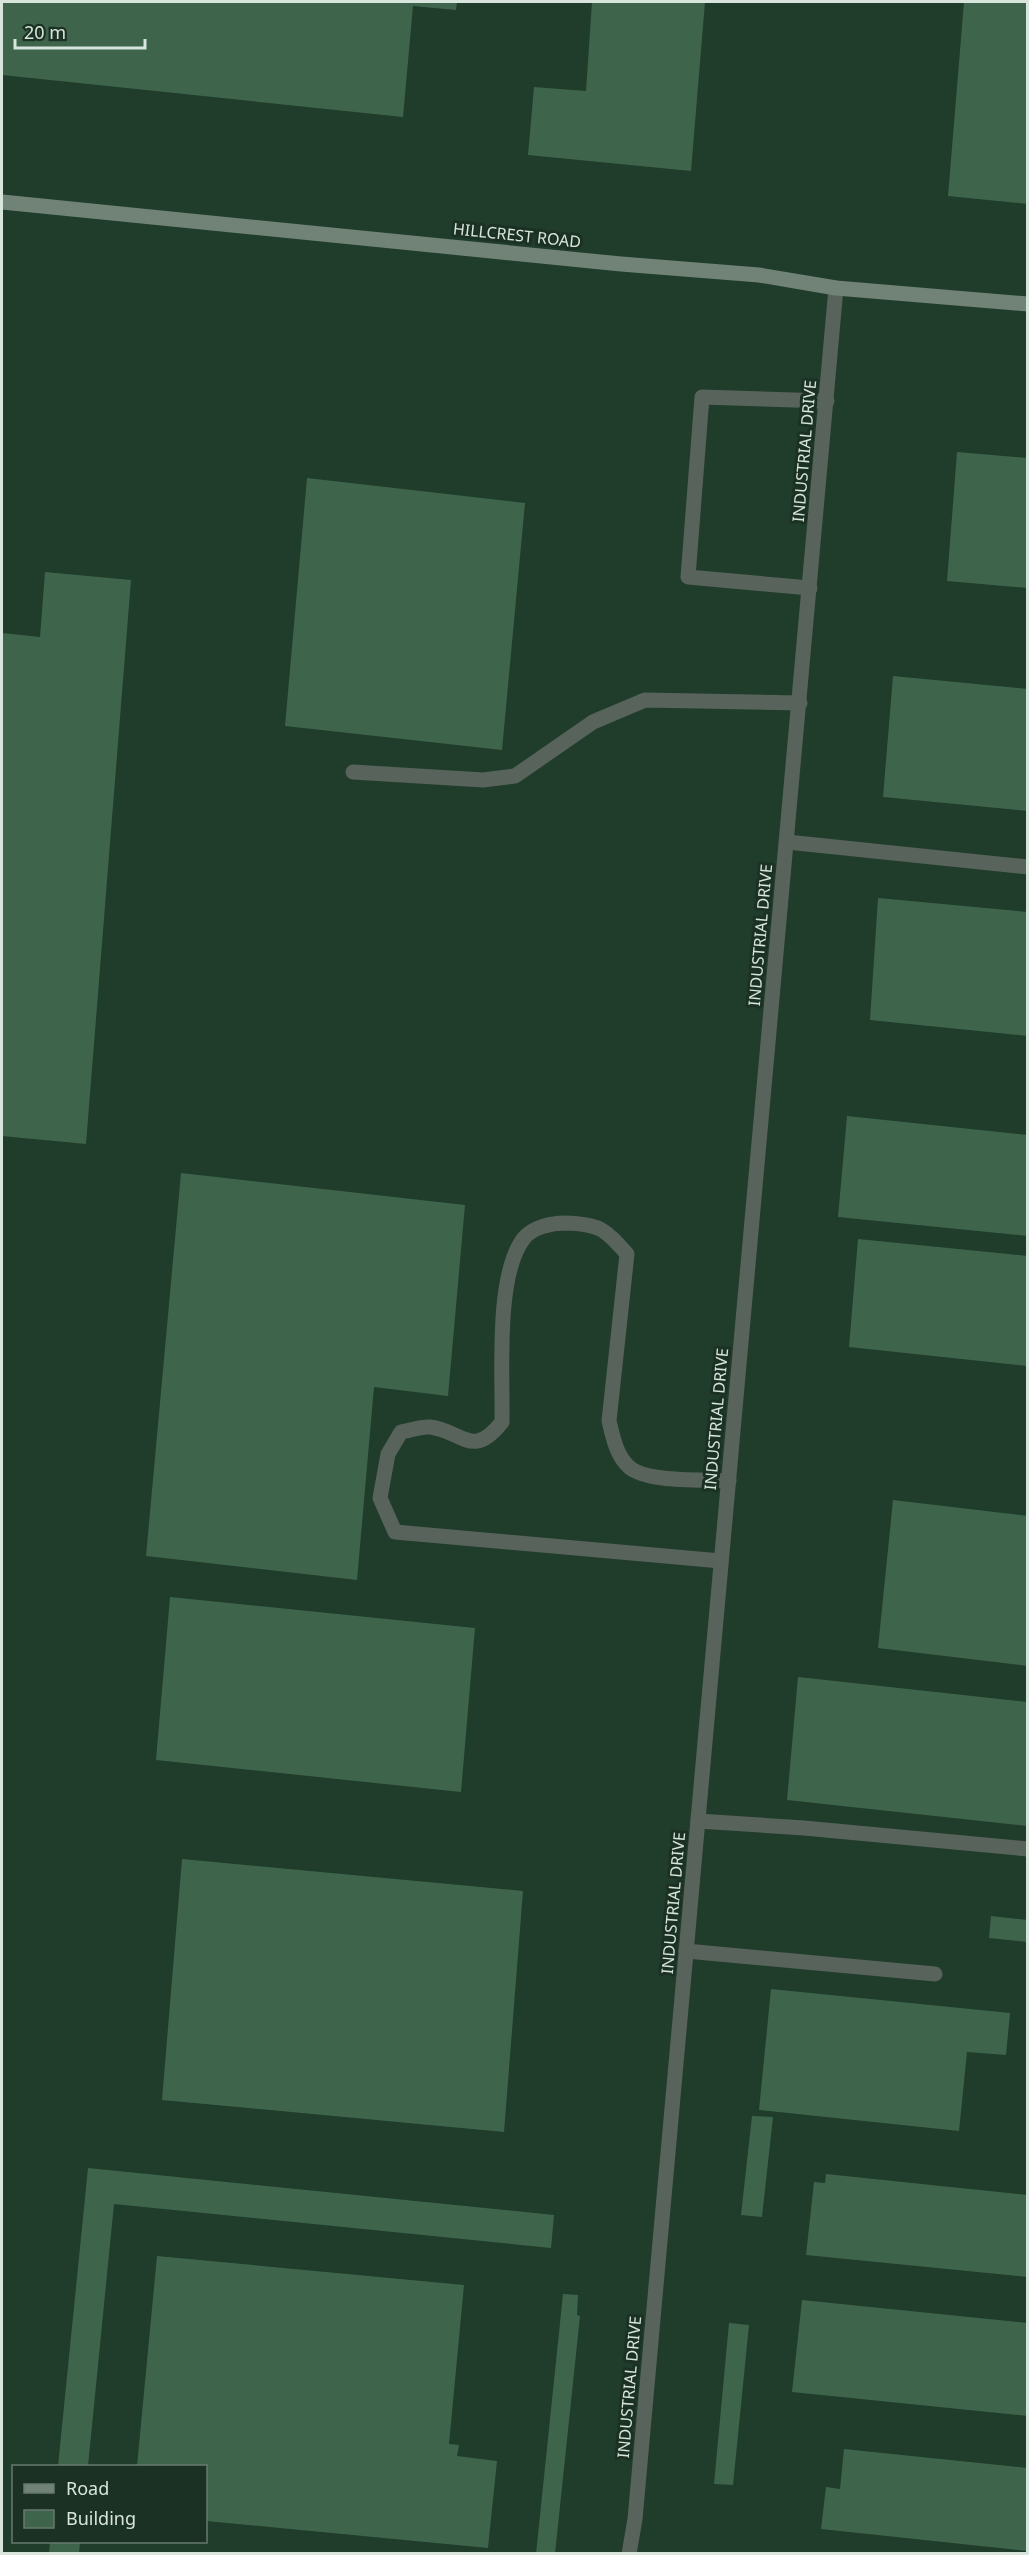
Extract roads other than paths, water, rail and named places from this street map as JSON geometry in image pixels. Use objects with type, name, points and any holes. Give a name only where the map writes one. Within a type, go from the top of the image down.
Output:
[{"type":"street","name":"HILLCREST ROAD","points":[[2,202],[621,264],[759,274],[836,288],[1028,304]]},
{"type":"street","name":"INDUSTRIAL DRIVE","points":[[629,2553],[636,2508],[836,288]]},
{"type":"street","points":[[810,588],[688,577],[702,397],[827,401]]},
{"type":"street","points":[[353,772],[483,780],[515,776],[593,722],[645,700],[800,703]]},
{"type":"street","points":[[787,842],[1028,867]]},
{"type":"street","points":[[722,1561],[395,1532],[380,1498],[388,1454],[401,1432],[429,1427],[471,1442],[490,1436],[502,1422],[504,1287],[511,1263],[524,1237],[550,1223],[584,1224],[607,1231],[627,1254],[609,1421],[615,1447],[629,1467],[645,1476],[729,1481]]},
{"type":"street","points":[[698,1821],[804,1828],[1028,1849]]},
{"type":"street","points":[[686,1951],[934,1974]]}]
